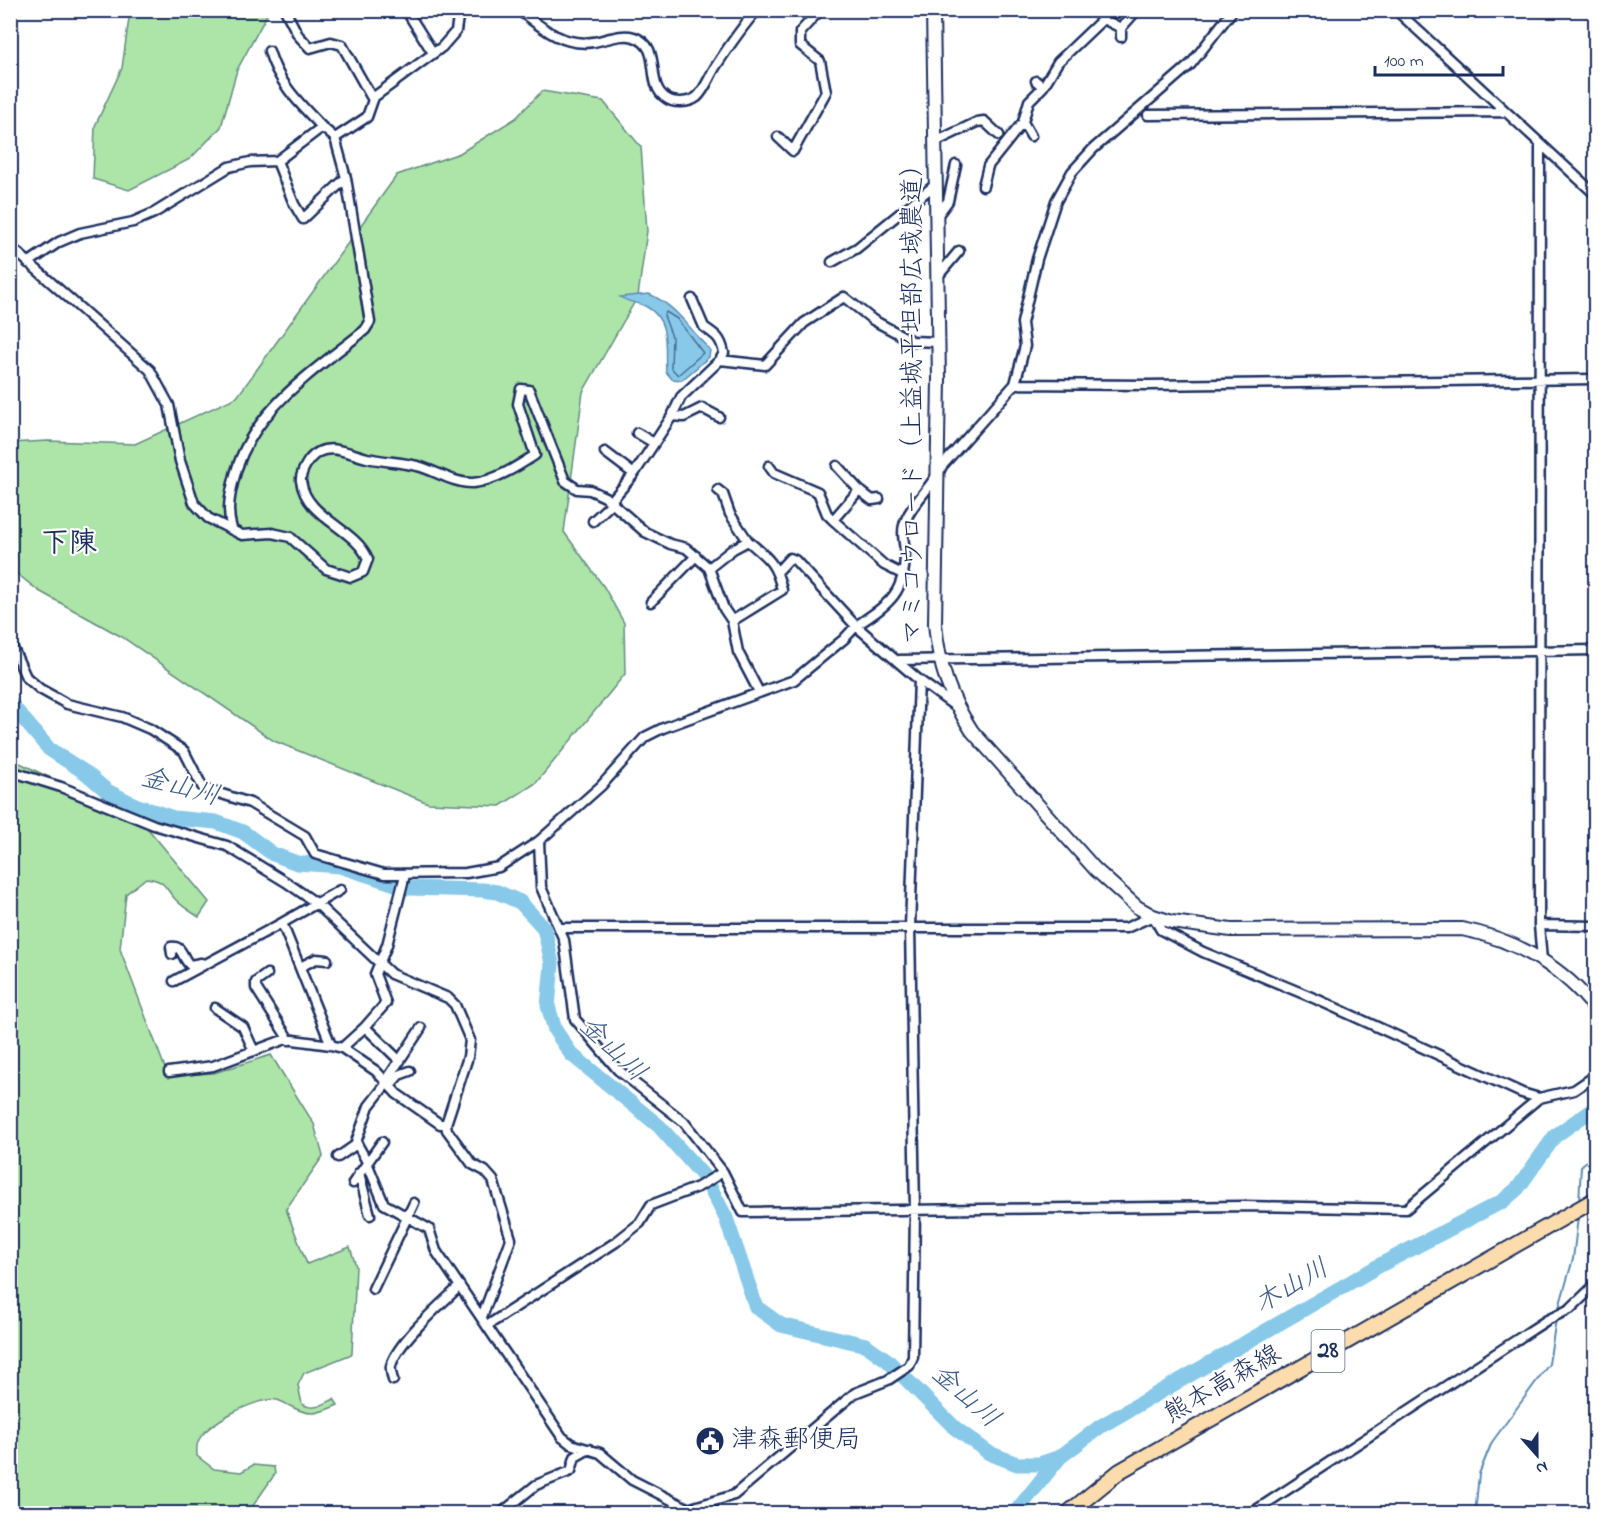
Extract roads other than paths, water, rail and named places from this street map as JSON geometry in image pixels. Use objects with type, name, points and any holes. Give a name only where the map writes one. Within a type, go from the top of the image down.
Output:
[{"type":"main road","name":"熊本高森線","points":[[1067,1514],[1120,1471],[1596,1199]]},
{"type":"street","points":[[285,10],[298,35],[310,48],[332,42],[342,45],[373,100]]},
{"type":"street","points":[[406,10],[433,53]]},
{"type":"street","points":[[335,138],[367,117],[373,100],[433,53],[456,31],[459,10]]},
{"type":"street","points":[[519,10],[552,35],[566,40],[591,43],[619,37],[633,37],[639,40],[652,53],[658,91],[665,98],[681,102],[698,96],[740,29],[757,10]]},
{"type":"street","points":[[778,137],[793,151],[826,92],[820,60],[801,45],[800,32],[820,10]]},
{"type":"street","name":"マミコウロード（上益城平坦部広域農道）","points":[[933,10],[938,342],[935,624],[938,658],[956,707],[972,731],[1095,869],[1137,907],[1153,916],[1172,922],[1231,930],[1462,929],[1488,934],[1542,960],[1563,973],[1596,1010]]},
{"type":"street","points":[[1095,10],[1121,33],[1137,10]]},
{"type":"street","points":[[10,642],[26,677],[40,690],[67,704],[122,717],[150,729],[184,751],[203,788],[250,803],[305,836],[315,854],[343,864],[384,874],[483,871],[499,867],[539,841],[601,786],[645,738],[663,728],[794,680],[844,639],[856,626],[887,604],[902,584],[904,575],[904,526],[935,481],[942,466],[1015,384],[1025,346],[1022,323],[1037,259],[1056,201],[1072,172],[1101,142],[1191,64],[1233,10]]},
{"type":"street","points":[[1396,10],[1596,195]]},
{"type":"street","points":[[983,186],[988,166],[1023,122],[1029,101],[1039,84],[1058,62],[1103,19]]},
{"type":"street","points":[[232,529],[228,517],[230,497],[235,471],[244,448],[271,409],[297,382],[365,330],[370,322],[346,178],[335,138],[322,127],[285,85],[269,51]]},
{"type":"street","points":[[1148,115],[1505,112]]},
{"type":"street","points":[[935,142],[977,122],[984,121],[999,135]]},
{"type":"street","points":[[1023,122],[1031,136]]},
{"type":"street","points":[[28,263],[59,242],[80,233],[133,222],[154,213],[229,167],[250,162],[277,161],[322,127]]},
{"type":"street","points":[[1540,144],[1539,925],[1542,960]]},
{"type":"street","points":[[277,161],[294,204],[303,219],[346,178]]},
{"type":"street","points":[[936,217],[948,201],[956,165]]},
{"type":"street","points":[[832,262],[857,248],[936,184]]},
{"type":"street","points":[[10,246],[150,370],[169,405],[180,461],[194,503],[208,518],[242,535],[280,534],[290,537],[326,569],[351,577],[363,572],[368,559],[364,549],[316,509],[307,496],[301,480],[304,467],[312,456],[326,449],[338,449],[368,458],[419,467],[455,480],[474,483],[514,469],[535,454],[518,404],[521,389],[529,390],[565,481],[577,489],[590,490],[612,501],[645,532],[670,544],[686,548],[709,568],[724,609],[732,621],[738,652],[759,692]]},
{"type":"street","points":[[937,276],[958,251]]},
{"type":"street","points":[[720,360],[765,365],[804,323],[844,297],[873,320],[912,341],[938,342]]},
{"type":"street","points":[[593,521],[634,474],[672,416],[681,397],[720,360],[724,353],[715,331],[704,327],[692,299]]},
{"type":"street","points":[[1015,384],[1149,385],[1596,379]]},
{"type":"street","points":[[672,416],[684,417],[702,408],[719,417]]},
{"type":"street","points":[[637,433],[654,443]]},
{"type":"street","points":[[605,452],[634,474]]},
{"type":"street","points":[[769,466],[774,473],[818,492],[832,520],[884,565],[904,575]]},
{"type":"street","points":[[837,466],[859,490],[872,500],[879,499]]},
{"type":"street","points":[[718,490],[723,494],[729,514],[748,541],[772,561],[778,571],[782,590],[732,621]]},
{"type":"street","points":[[832,520],[859,490]]},
{"type":"street","points":[[709,568],[733,549],[748,541]]},
{"type":"street","points":[[651,602],[696,556]]},
{"type":"street","points":[[778,571],[790,558],[795,560],[856,626],[899,660],[919,680],[956,707]]},
{"type":"street","points":[[899,660],[1596,650]]},
{"type":"street","points":[[357,1143],[384,1204],[429,1229],[436,1251],[562,1437],[569,1443],[600,1454],[632,1480],[695,1511],[734,1495],[855,1393],[888,1380],[909,1366],[913,1357],[915,1210],[910,927],[919,680]]},
{"type":"street","points":[[10,771],[61,787],[154,825],[226,846],[316,903],[400,979],[426,987],[448,998],[455,1005],[470,1040],[468,1057],[446,1124],[452,1138],[468,1160],[494,1180],[511,1239],[482,1317]]},
{"type":"street","points":[[539,841],[541,887],[564,940],[575,1019],[618,1070],[684,1122],[743,1212],[1244,1206],[1406,1209],[1539,1098],[1574,1090],[1596,1075]]},
{"type":"street","points":[[342,1048],[386,1003],[375,974],[381,962],[405,875]]},
{"type":"street","points":[[174,981],[339,890]]},
{"type":"street","points":[[559,928],[1126,928],[1153,916],[1161,930],[1203,952],[1316,999],[1522,1093],[1539,1098]]},
{"type":"street","points":[[282,923],[331,1045]]},
{"type":"street","points":[[1539,925],[1596,926]]},
{"type":"street","points":[[172,954],[171,947],[175,946],[190,965],[208,963]]},
{"type":"street","points":[[300,967],[316,959],[327,960]]},
{"type":"street","points":[[267,974],[256,982],[256,988],[289,1040]]},
{"type":"street","points":[[215,1008],[243,1027],[254,1051]]},
{"type":"street","points":[[365,1027],[400,1061]]},
{"type":"street","points":[[338,1157],[357,1143],[369,1106],[388,1083],[421,1028]]},
{"type":"street","points":[[168,1072],[213,1066],[289,1040],[331,1045],[342,1048],[388,1083],[397,1094],[440,1124],[446,1124]]},
{"type":"street","points":[[388,1083],[410,1071]]},
{"type":"street","points":[[353,1183],[366,1160],[382,1142]]},
{"type":"street","points":[[358,1173],[370,1215]]},
{"type":"street","points":[[488,1325],[616,1242],[640,1223],[651,1205],[698,1187],[720,1174]]},
{"type":"street","points":[[373,1288],[409,1218],[414,1203]]},
{"type":"street","points":[[1250,1514],[1547,1320],[1570,1309],[1596,1284]]},
{"type":"street","points":[[393,1380],[390,1367],[396,1356],[422,1322],[460,1286]]},
{"type":"street","points":[[500,1514],[536,1485],[571,1471],[575,1457],[589,1449]]},
{"type":"water","points":[[649,294],[675,311],[710,350],[709,357],[682,380],[672,379],[666,372],[665,336],[655,313],[647,307],[620,297]]},
{"type":"waterway","name":"金山川","points":[[10,703],[49,749],[86,773],[107,791],[135,805],[174,818],[216,822],[243,832],[273,854],[297,863],[340,866],[408,888],[497,892],[520,902],[543,927],[546,936],[552,964],[548,1006],[555,1030],[571,1054],[659,1126],[706,1179],[726,1218],[756,1307],[781,1325],[866,1345],[887,1360],[955,1428],[989,1453],[1017,1464],[1039,1464],[1060,1457]]},
{"type":"waterway","name":"木山川","points":[[1014,1514],[1060,1457],[1101,1426],[1382,1264],[1503,1201],[1518,1188],[1555,1136],[1596,1107]]},
{"type":"waterway","points":[[1579,1202],[1581,1166],[1596,1153]]},
{"type":"waterway","points":[[1558,1311],[1573,1259],[1578,1217]]},
{"type":"waterway","points":[[1475,1514],[1479,1474],[1492,1442],[1549,1364],[1556,1319]]},
{"type":"place","name":"津森郵便局","points":[[710,1441]]},
{"type":"district","name":"下陳","points":[[69,544]]}]
